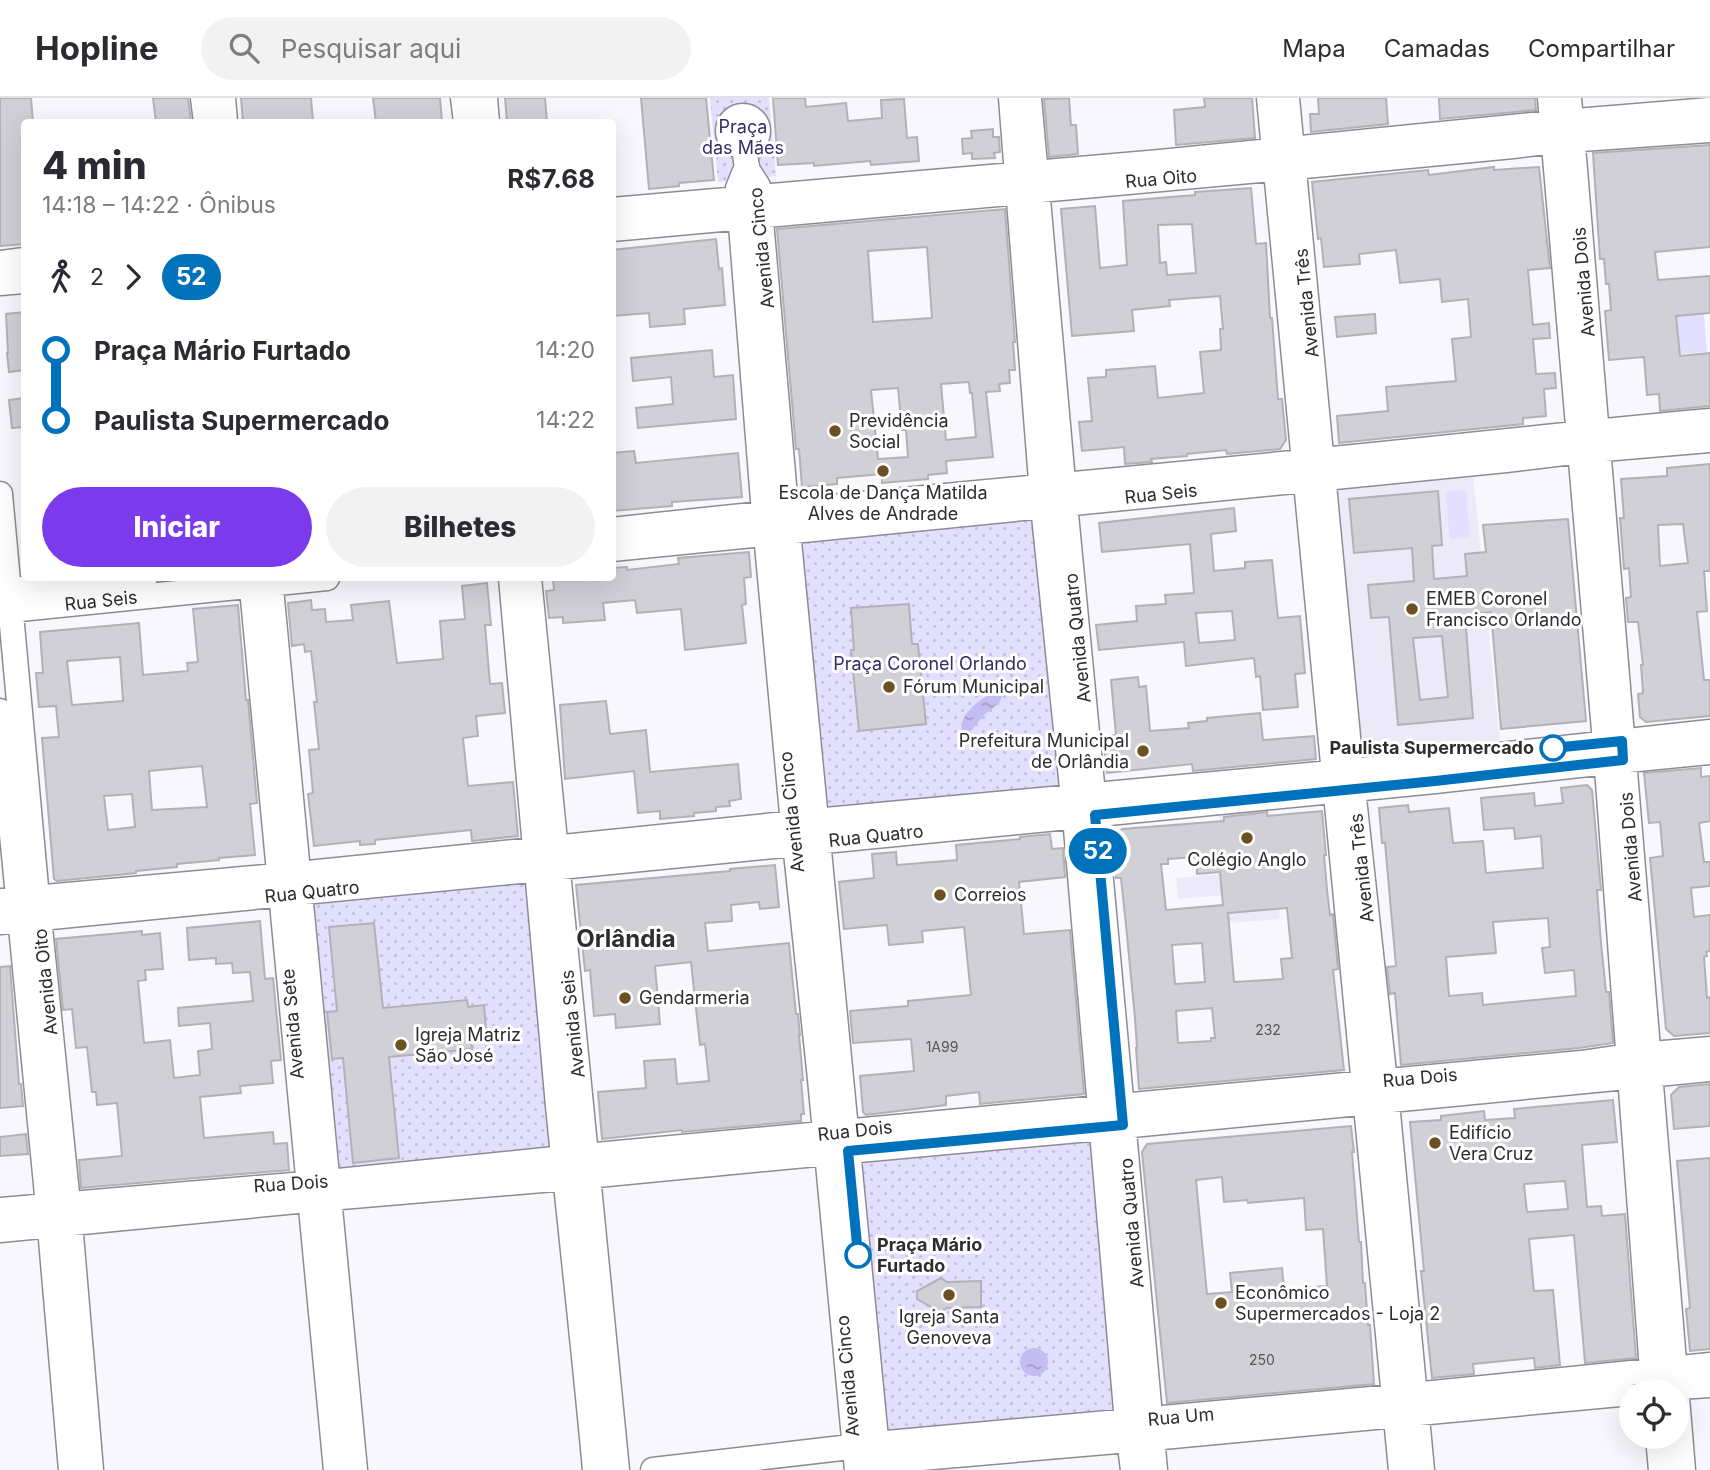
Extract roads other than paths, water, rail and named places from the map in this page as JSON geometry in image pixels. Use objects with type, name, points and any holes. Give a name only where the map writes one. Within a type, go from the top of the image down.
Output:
[{"type":"street","points":[[203,98],[206,119]]},
{"type":"street","points":[[223,98],[225,119]]},
{"type":"street","points":[[463,98],[466,119]]},
{"type":"street","points":[[485,98],[487,119]]},
{"type":"street","name":"Avenida Quatro","points":[[1011,98],[1028,182]]},
{"type":"street","name":"Avenida Quatro","points":[[1029,98],[1028,182],[1053,495],[1140,1430],[1133,1470]]},
{"type":"street","name":"Avenida Três","points":[[1269,98],[1284,159],[1375,1092],[1405,1406],[1401,1470]]},
{"type":"street","name":"Avenida Três","points":[[1284,159],[1287,98]]},
{"type":"street","name":"Avenida Dois","points":[[1550,98],[1564,125],[1640,1065],[1655,1379]]},
{"type":"street","name":"Avenida Cinco","points":[[740,107],[758,129],[756,138],[749,145],[738,188],[750,207],[805,833],[867,1459]]},
{"type":"street","name":"Rua Oito","points":[[616,210],[750,207],[1284,159],[1513,146],[1564,125],[1710,110]]},
{"type":"street","name":"Rua Oito","points":[[1564,125],[1710,130]]},
{"type":"street","name":"Rua Oito","points":[[616,228],[750,207]]},
{"type":"street","points":[[0,262],[21,260]]},
{"type":"street","points":[[0,283],[21,281]]},
{"type":"street","name":"Rua Seis","points":[[616,530],[776,522],[1314,470],[1588,441],[1710,421]]},
{"type":"street","name":"Rua Seis","points":[[1588,441],[1710,440]]},
{"type":"street","name":"Avenida Oito","points":[[0,494],[19,910]]},
{"type":"street","name":"Rua Seis","points":[[616,548],[776,522]]},
{"type":"street","name":"Rua Seis","points":[[5,601],[127,581]]},
{"type":"street","name":"Rua Seis","points":[[5,601],[261,581]]},
{"type":"street","name":"Avenida Sete","points":[[261,581],[319,1191],[336,1470]]},
{"type":"street","name":"Avenida Seis","points":[[511,581],[545,858],[576,1167],[617,1470]]},
{"type":"street","name":"Avenida Seis","points":[[529,581],[545,858]]},
{"type":"street","name":"Avenida Oito","points":[[0,711],[19,910],[91,1470]]},
{"type":"street","name":"Rua Quatro","points":[[19,910],[1344,781],[1614,751],[1710,732]]},
{"type":"street","name":"Rua Quatro","points":[[1614,751],[1710,752]]},
{"type":"street","name":"Rua Dois","points":[[0,1210],[59,1214],[1111,1117],[1640,1065],[1710,1049]]},
{"type":"street","name":"Rua Dois","points":[[1640,1065],[1710,1069]]},
{"type":"street","name":"Avenida Seis","points":[[576,1167],[582,1329],[595,1470]]},
{"type":"street","name":"Avenida Sete","points":[[319,1191],[355,1470]]},
{"type":"street","name":"Avenida Oito","points":[[59,1214],[71,1470]]},
{"type":"street","name":"Rua Dois","points":[[0,1230],[59,1214]]},
{"type":"street","name":"Rua Um","points":[[1669,1379],[1710,1364]]},
{"type":"street","name":"Rua Um","points":[[1689,1384],[1710,1384]]},
{"type":"street","name":"Rua Um","points":[[790,1470],[867,1459],[1140,1430],[1619,1387]]},
{"type":"street","name":"Avenida Três","points":[[1405,1406],[1422,1470]]},
{"type":"street","name":"Avenida Quatro","points":[[1140,1430],[1155,1470]]},
{"type":"street","points":[[1659,1449],[1661,1470]]},
{"type":"street","name":"Avenida Dois","points":[[1676,1449],[1683,1470]]},
{"type":"street","name":"Rua Um","points":[[653,1470],[867,1459]]},
{"type":"water","points":[[993,693],[1002,696],[1000,702],[984,715],[972,730],[962,731],[963,719],[967,714],[976,703]]},
{"type":"water","points":[[1034,1348],[1044,1352],[1048,1362],[1044,1372],[1034,1376],[1024,1372],[1020,1362],[1024,1352]]},
{"type":"place","name":"Previdência Social","points":[[835,431]]},
{"type":"place","name":"Escola de Dança Matilda Alves de Andrade","points":[[883,471]]},
{"type":"place","name":"EMEB Coronel Francisco Orlando","points":[[1412,609]]},
{"type":"place","name":"Fórum Municipal","points":[[889,687]]},
{"type":"place","name":"Paulista Supermercado","points":[[1553,748]]},
{"type":"place","name":"Prefeitura Municipal de Orlândia","points":[[1143,751]]},
{"type":"place","name":"Colégio Anglo","points":[[1247,838]]},
{"type":"place","name":"Correios","points":[[940,895]]},
{"type":"place","name":"Gendarmeria","points":[[625,998]]},
{"type":"place","name":"Igreja Matriz São José","points":[[401,1045]]},
{"type":"place","name":"Edifício Vera Cruz","points":[[1435,1143]]},
{"type":"place","name":"Praça Mário Furtado","points":[[858,1255]]},
{"type":"place","name":"Igreja Santa Genoveva","points":[[949,1295]]},
{"type":"place","name":"Econômico Supermercados - Loja 2","points":[[1221,1303]]},
{"type":"district","name":"Orlândia","points":[[626,939]]},
{"type":"park label","name":"Praça das Mães","points":[[743,137]]},
{"type":"park label","name":"Praça Coronel Orlando","points":[[930,664]]}]
